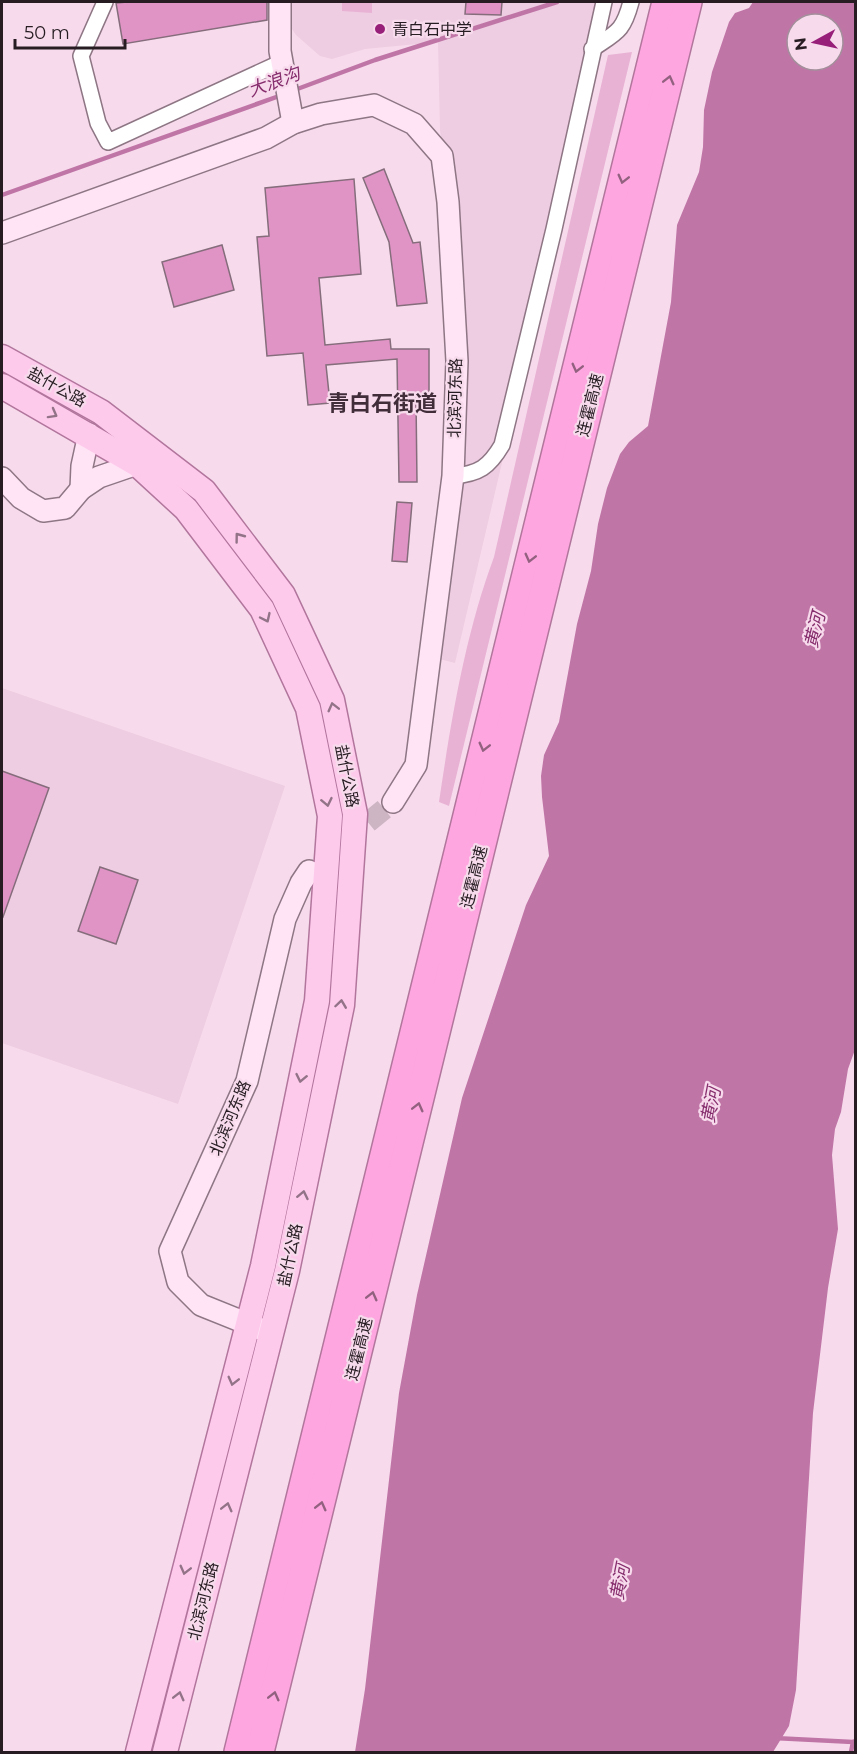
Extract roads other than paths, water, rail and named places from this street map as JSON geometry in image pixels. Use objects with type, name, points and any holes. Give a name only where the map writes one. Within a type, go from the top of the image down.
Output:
[{"type":"highway","name":"连霍高速","points":[[238,1752],[666,2]]},
{"type":"highway","name":"连霍高速","points":[[260,1752],[688,2]]},
{"type":"main road","name":"盐什公路","points":[[2,357],[101,412],[204,491],[283,596],[332,700],[355,814],[342,1005],[272,1334]]},
{"type":"main road","name":"盐什公路","points":[[2,386],[138,464],[186,509],[262,609],[308,708],[330,816],[317,1000],[263,1266],[248,1325]]},
{"type":"main road","name":"北滨河东路","points":[[138,1752],[248,1325]]},
{"type":"main road","name":"北滨河东路","points":[[165,1752],[272,1334]]},
{"type":"street","points":[[105,2],[81,56],[98,123],[108,142],[283,68]]},
{"type":"street","points":[[2,233],[266,138],[291,115],[280,51],[280,2]]},
{"type":"street","points":[[453,476],[468,474],[483,468],[494,458],[502,445],[554,229],[604,2]]},
{"type":"street","points":[[592,49],[617,32],[626,22],[632,2]]},
{"type":"street","name":"北滨河东路","points":[[291,115],[321,114],[374,105],[414,124],[442,156],[448,202],[457,361],[453,476],[416,765],[393,802]]},
{"type":"street","points":[[81,489],[82,466],[89,434]]},
{"type":"street","points":[[2,478],[21,498],[43,512],[65,508],[81,489],[99,477],[138,464]]},
{"type":"street","name":"北滨河东路","points":[[272,1334],[201,1305],[178,1282],[170,1251],[247,1081],[285,919],[309,871]]},
{"type":"water","name":"黄河","points":[[753,2],[856,2],[856,1047],[848,1069],[841,1112],[835,1129],[832,1155],[838,1229],[828,1288],[813,1413],[796,1690],[789,1726],[773,1752],[355,1752],[365,1689],[399,1393],[417,1295],[462,1098],[526,905],[549,856],[542,797],[541,776],[544,755],[559,722],[577,624],[591,571],[598,524],[607,488],[620,454],[629,442],[648,426],[671,302],[677,225],[699,172],[703,147],[704,110],[712,72],[729,22],[735,13],[749,8]]},
{"type":"waterway","name":"大浪沟","points":[[292,91],[375,60],[557,2]]},
{"type":"waterway","name":"大浪沟","points":[[2,195],[282,95]]},
{"type":"waterway","points":[[774,1738],[856,1741]]},
{"type":"waterway","points":[[851,1752],[853,1742]]},
{"type":"tunnel","points":[[344,842],[393,802]]},
{"type":"place","name":"青白石中学","points":[[380,29]]},
{"type":"district","name":"青白石街道","points":[[382,403]]}]
